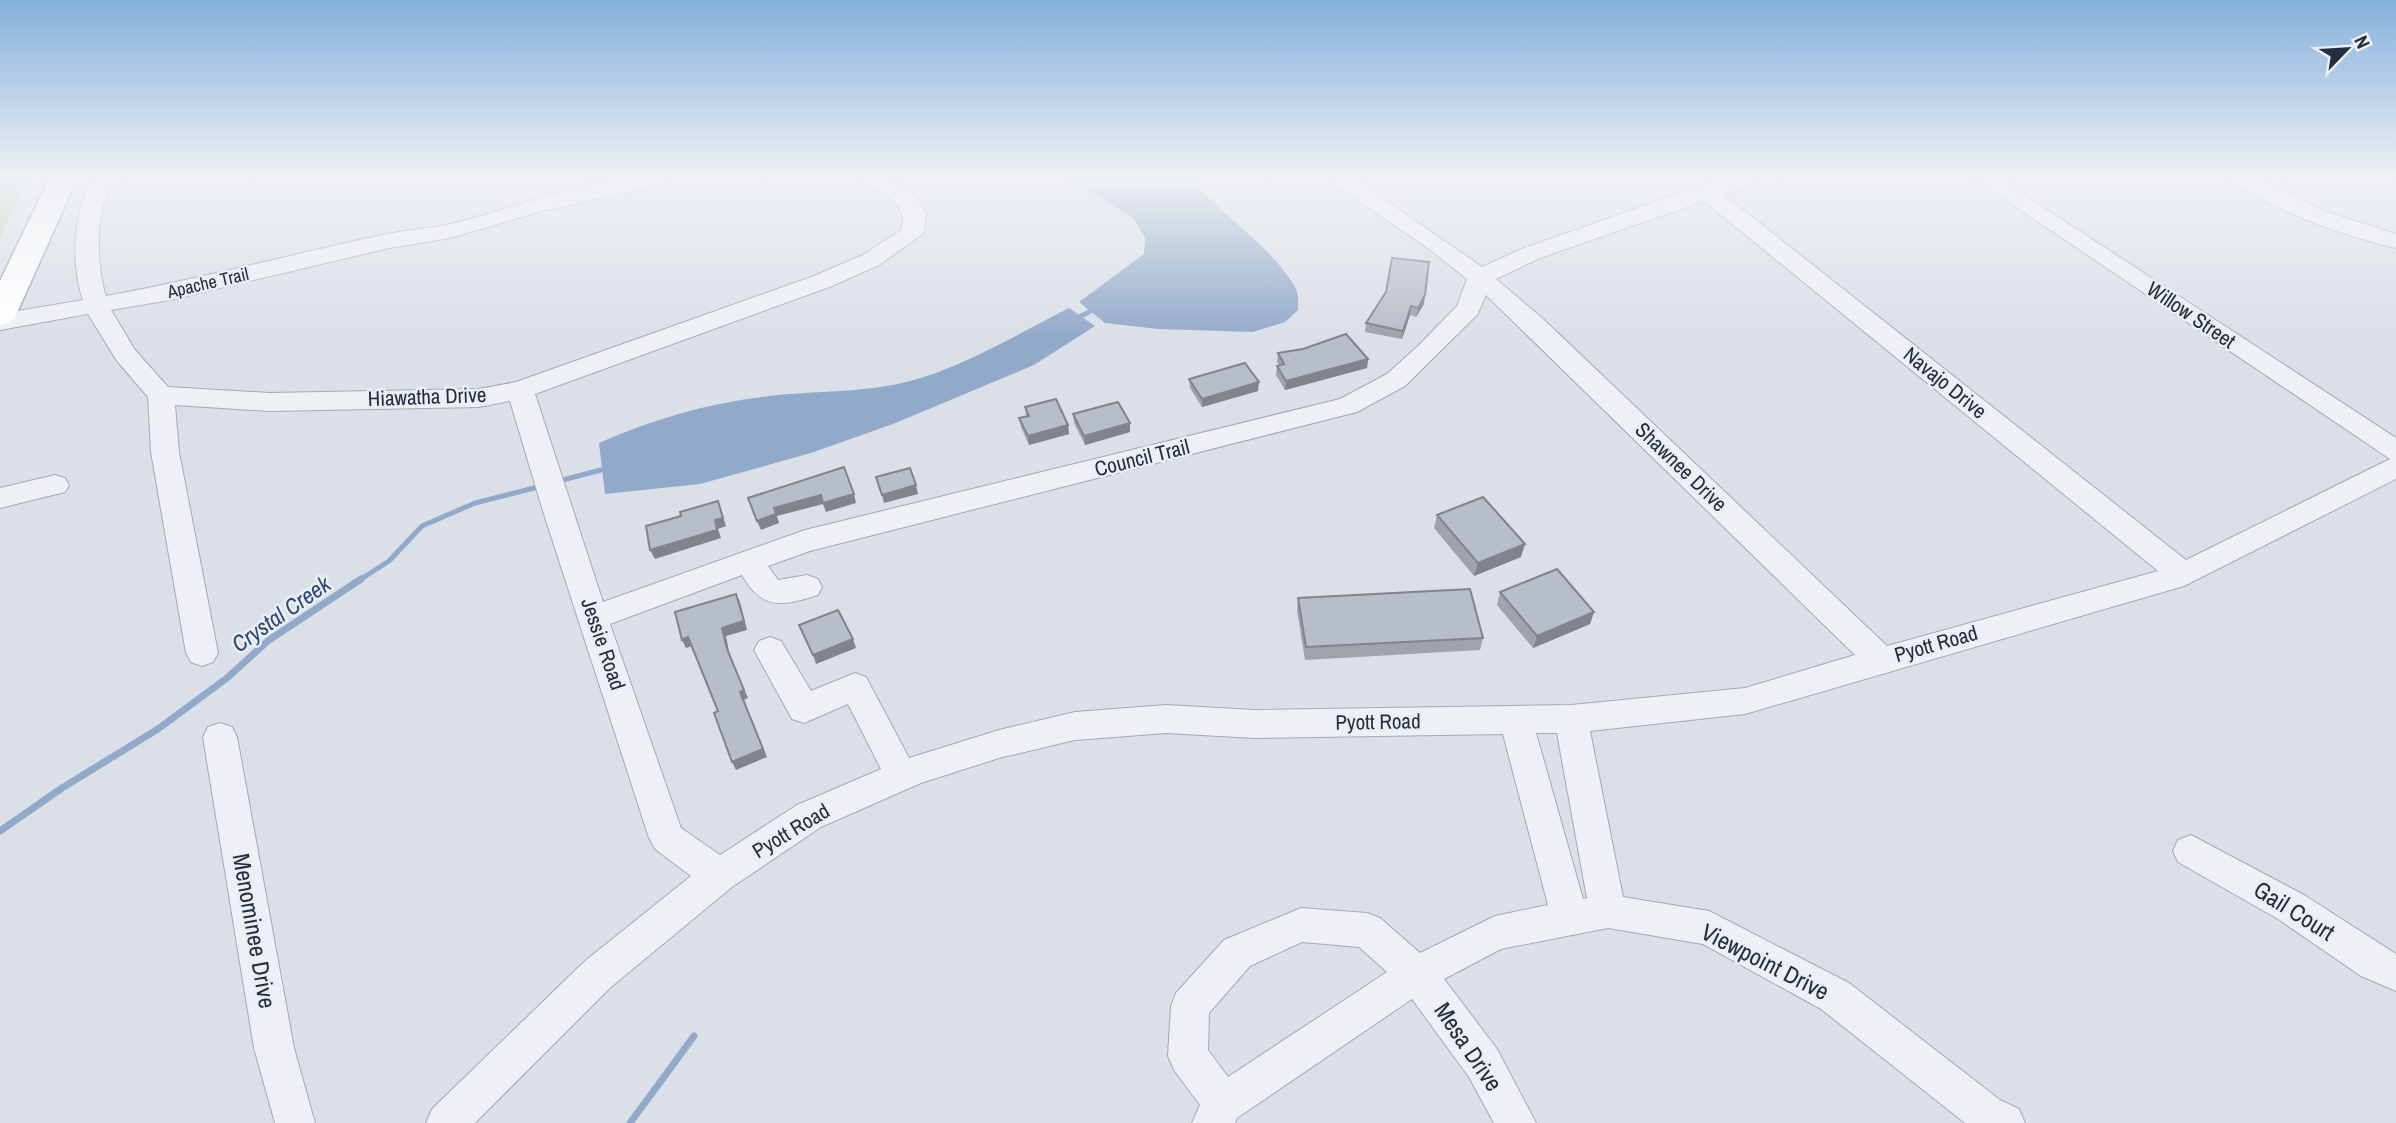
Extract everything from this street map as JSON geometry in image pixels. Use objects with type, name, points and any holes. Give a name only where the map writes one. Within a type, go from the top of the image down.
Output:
[{"type":"main road","points":[[0,316],[39,231]]},
{"type":"street","points":[[88,231],[86,255],[95,307],[114,340],[161,395],[165,452],[202,653]]},
{"type":"street","name":"Apache Trail","points":[[0,322],[95,307],[389,241],[448,231]]},
{"type":"street","name":"Hiawatha Drive","points":[[161,395],[269,402],[479,398],[520,390],[822,281],[893,247],[912,231]]},
{"type":"street","points":[[1418,231],[1479,277],[1532,253],[1594,231]]},
{"type":"street","name":"Navajo Drive","points":[[1755,231],[2184,575]]},
{"type":"street","name":"Willow Street","points":[[2066,231],[2396,451]]},
{"type":"street","points":[[2359,231],[2396,241]]},
{"type":"street","name":"Council Trail","points":[[594,617],[805,541],[1348,406],[1396,380],[1427,352],[1468,309],[1479,277]]},
{"type":"street","name":"Shawnee Drive","points":[[1479,277],[1543,334],[1881,660]]},
{"type":"street","name":"Jessie Road","points":[[520,390],[556,508],[667,838],[719,875]]},
{"type":"street","name":"Pyott Road","points":[[446,1123],[598,974],[719,875],[809,816],[901,776],[999,744],[1074,726],[1166,719],[1255,724],[1571,719],[1745,701],[2184,575],[2396,467]]},
{"type":"street","points":[[0,498],[55,485]]},
{"type":"street","points":[[751,561],[759,581],[769,591],[779,594],[807,587]]},
{"type":"street","points":[[770,650],[804,709],[855,686],[901,776]]},
{"type":"street","points":[[1571,719],[1608,911]]},
{"type":"street","points":[[1516,720],[1570,918]]},
{"type":"street","name":"Menominee Drive","points":[[220,737],[274,1048],[295,1123]]},
{"type":"street","name":"Gail Court","points":[[2191,851],[2291,907],[2374,963],[2396,973]]},
{"type":"street","name":"Viewpoint Drive","points":[[1218,1114],[1417,974],[1495,933],[1608,911],[1709,928],[1835,996],[1992,1120]]},
{"type":"street","name":"Mesa Drive","points":[[1218,1114],[1188,1056],[1190,1006],[1237,953],[1301,925],[1367,930],[1417,974],[1483,1063],[1516,1123]]},
{"type":"water","points":[[1141,231],[1245,231],[1287,274],[1297,291],[1298,310],[1285,322],[1253,332],[1158,329],[1105,323],[1079,302],[1144,254],[1145,238]]},
{"type":"water","points":[[1069,308],[1095,326],[1034,365],[893,424],[811,453],[700,484],[605,494],[599,443],[658,420],[720,404],[780,395],[873,388],[931,375],[1011,339]]},
{"type":"building","points":[[1392,258],[1429,262],[1425,295],[1418,308],[1411,306],[1403,331],[1366,323],[1386,292]]},
{"type":"building","points":[[1346,334],[1368,359],[1286,381],[1277,366],[1284,364],[1278,353],[1303,349]]},
{"type":"building","points":[[1245,363],[1259,382],[1202,399],[1189,379]]},
{"type":"building","points":[[1056,399],[1068,425],[1028,436],[1019,418],[1029,416],[1025,407]]},
{"type":"building","points":[[1118,402],[1130,423],[1084,436],[1073,414]]},
{"type":"building","points":[[844,467],[854,494],[823,503],[821,495],[774,508],[776,514],[757,521],[748,498]]},
{"type":"building","points":[[910,468],[916,485],[882,495],[876,477]]},
{"type":"building","points":[[1483,497],[1525,544],[1478,563],[1437,515]]},
{"type":"building","points":[[718,501],[723,518],[715,520],[717,530],[650,550],[646,526]]},
{"type":"building","points":[[1557,569],[1594,612],[1537,636],[1500,592]]},
{"type":"building","points":[[1470,589],[1483,638],[1306,647],[1298,598]]},
{"type":"building","points":[[736,594],[744,621],[722,628],[727,649],[744,690],[740,692],[763,749],[732,762],[714,713],[718,711],[688,637],[682,640],[675,612]]},
{"type":"building","points":[[838,610],[853,639],[813,655],[799,625]]},
{"type":"waterway","points":[[1081,316],[1091,311]]},
{"type":"waterway","name":"Crystal Creek","points":[[555,482],[601,470]]},
{"type":"waterway","name":"Crystal Creek","points":[[358,581],[389,561],[422,526],[475,503],[542,486]]},
{"type":"waterway","name":"Crystal Creek","points":[[0,831],[62,788],[158,729],[227,678],[269,640],[361,579]]},
{"type":"waterway","points":[[630,1123],[694,1036]]}]
